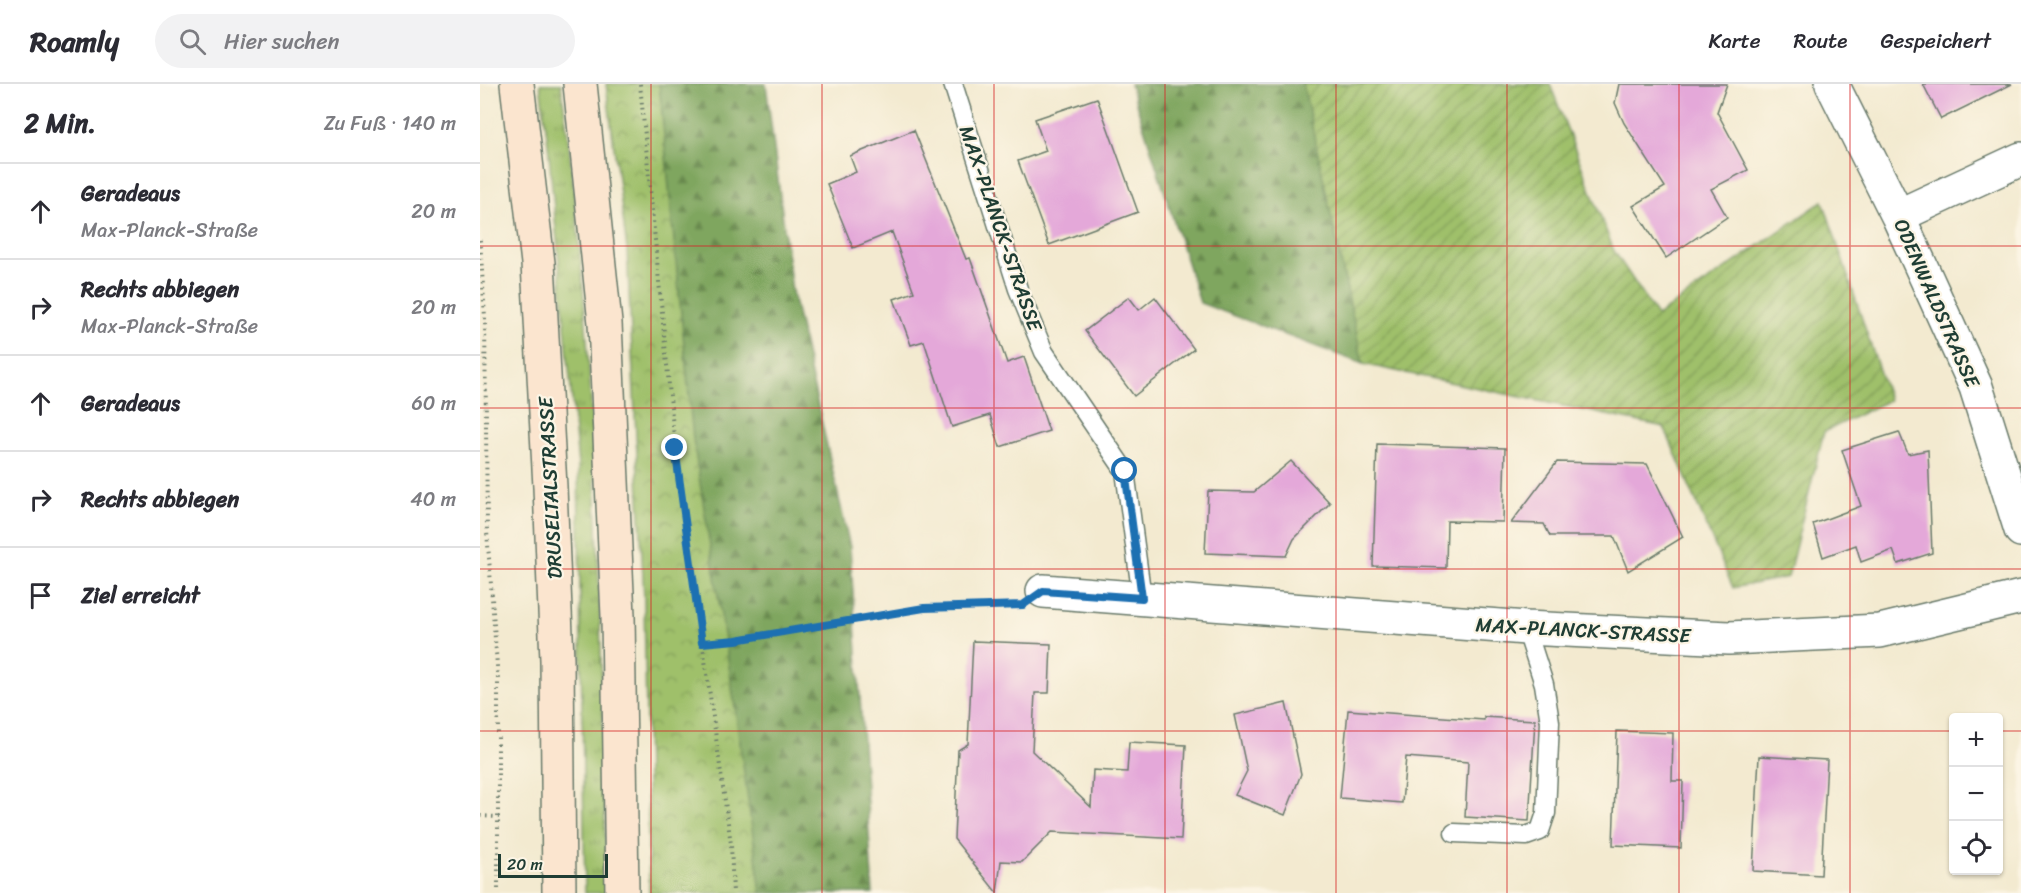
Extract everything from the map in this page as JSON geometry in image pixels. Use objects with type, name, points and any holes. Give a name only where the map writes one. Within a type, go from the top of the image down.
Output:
[{"type":"main road","name":"DRUSELTALSTRASSE","points":[[517,84],[538,263],[550,487],[557,660],[559,893]]},
{"type":"main road","points":[[580,84],[605,323],[618,616],[622,893]]},
{"type":"street","name":"ODENWALDSTRASSE","points":[[1832,84],[1898,216],[1976,387],[2021,530]]},
{"type":"street","points":[[1898,216],[2021,159]]},
{"type":"street","name":"MAX-PLANCK-STRASSE","points":[[1043,591],[1526,628],[1729,638],[1880,631],[2021,597]]},
{"type":"lane","name":"MAX-PLANCK-STRASSE","points":[[953,84],[1018,289],[1044,352],[1125,471],[1142,598]]},
{"type":"lane","points":[[1454,833],[1526,836],[1540,831],[1546,813],[1550,722],[1544,684],[1526,628]]},
{"type":"path","points":[[640,84],[675,448],[731,844],[733,893]]},
{"type":"path","points":[[480,240],[485,317],[487,531],[498,679],[498,893]]},
{"type":"path","points":[[480,531],[487,531]]},
{"type":"path","points":[[702,643],[736,640],[924,608],[1023,605],[1043,591]]},
{"type":"path","points":[[480,816],[499,817]]},
{"type":"green space","points":[[540,84],[561,84],[583,286],[596,488],[606,893],[585,893],[578,465],[548,144]]},
{"type":"green space","points":[[606,84],[659,84],[693,439],[728,659],[761,893],[649,893],[644,599],[627,250]]},
{"type":"green space","points":[[659,84],[766,84],[792,291],[850,547],[873,893],[761,893],[728,659],[693,439]]},
{"type":"green space","points":[[1130,84],[1303,84],[1363,364],[1200,303]]},
{"type":"green space","points":[[1303,84],[1550,84],[1614,251],[1657,316],[1823,201],[1889,400],[1824,432],[1788,577],[1733,588],[1664,427],[1363,364]]},
{"type":"building","points":[[1619,84],[1727,84],[1717,112],[1748,170],[1711,189],[1727,217],[1666,258],[1633,206],[1665,187],[1624,123],[1615,103]]},
{"type":"building","points":[[1923,84],[2012,84],[1941,119]]},
{"type":"building","points":[[1097,98],[1138,212],[1049,245],[1018,161],[1046,151],[1035,119]]},
{"type":"building","points":[[914,130],[966,259],[970,258],[1007,363],[1024,357],[1049,431],[1000,447],[990,415],[952,427],[924,341],[911,345],[894,299],[914,292],[892,232],[853,248],[827,184],[856,172],[850,156]]},
{"type":"building","points":[[1129,297],[1139,310],[1155,297],[1194,349],[1134,396],[1085,331]]},
{"type":"building","points":[[1899,432],[1908,454],[1928,450],[1932,553],[1898,564],[1893,550],[1861,562],[1856,545],[1823,557],[1813,524],[1861,506],[1842,450]]},
{"type":"building","points":[[1377,444],[1505,448],[1503,522],[1447,521],[1446,568],[1373,566]]},
{"type":"building","points":[[1291,461],[1330,503],[1294,539],[1286,556],[1205,553],[1208,491],[1254,492]]},
{"type":"building","points":[[1557,462],[1647,464],[1683,537],[1628,571],[1614,536],[1550,536],[1544,524],[1511,523]]},
{"type":"building","points":[[973,641],[1051,644],[1049,693],[1035,693],[1032,751],[1091,807],[1093,770],[1127,772],[1129,742],[1186,745],[1181,839],[1052,832],[1022,862],[1001,861],[997,893],[954,839],[958,750],[968,744]]},
{"type":"building","points":[[1286,703],[1301,774],[1285,815],[1235,795],[1247,771],[1235,715]]},
{"type":"building","points":[[1348,710],[1484,720],[1484,717],[1535,720],[1529,821],[1465,817],[1468,762],[1406,757],[1402,803],[1340,798]]},
{"type":"building","points":[[1617,731],[1673,733],[1672,781],[1683,781],[1681,848],[1613,845]]},
{"type":"building","points":[[1759,756],[1827,760],[1821,875],[1753,871]]},
{"type":"route","points":[[675,448],[702,643],[736,640],[924,608],[1023,605],[1043,591],[1142,598],[1125,471]]}]
